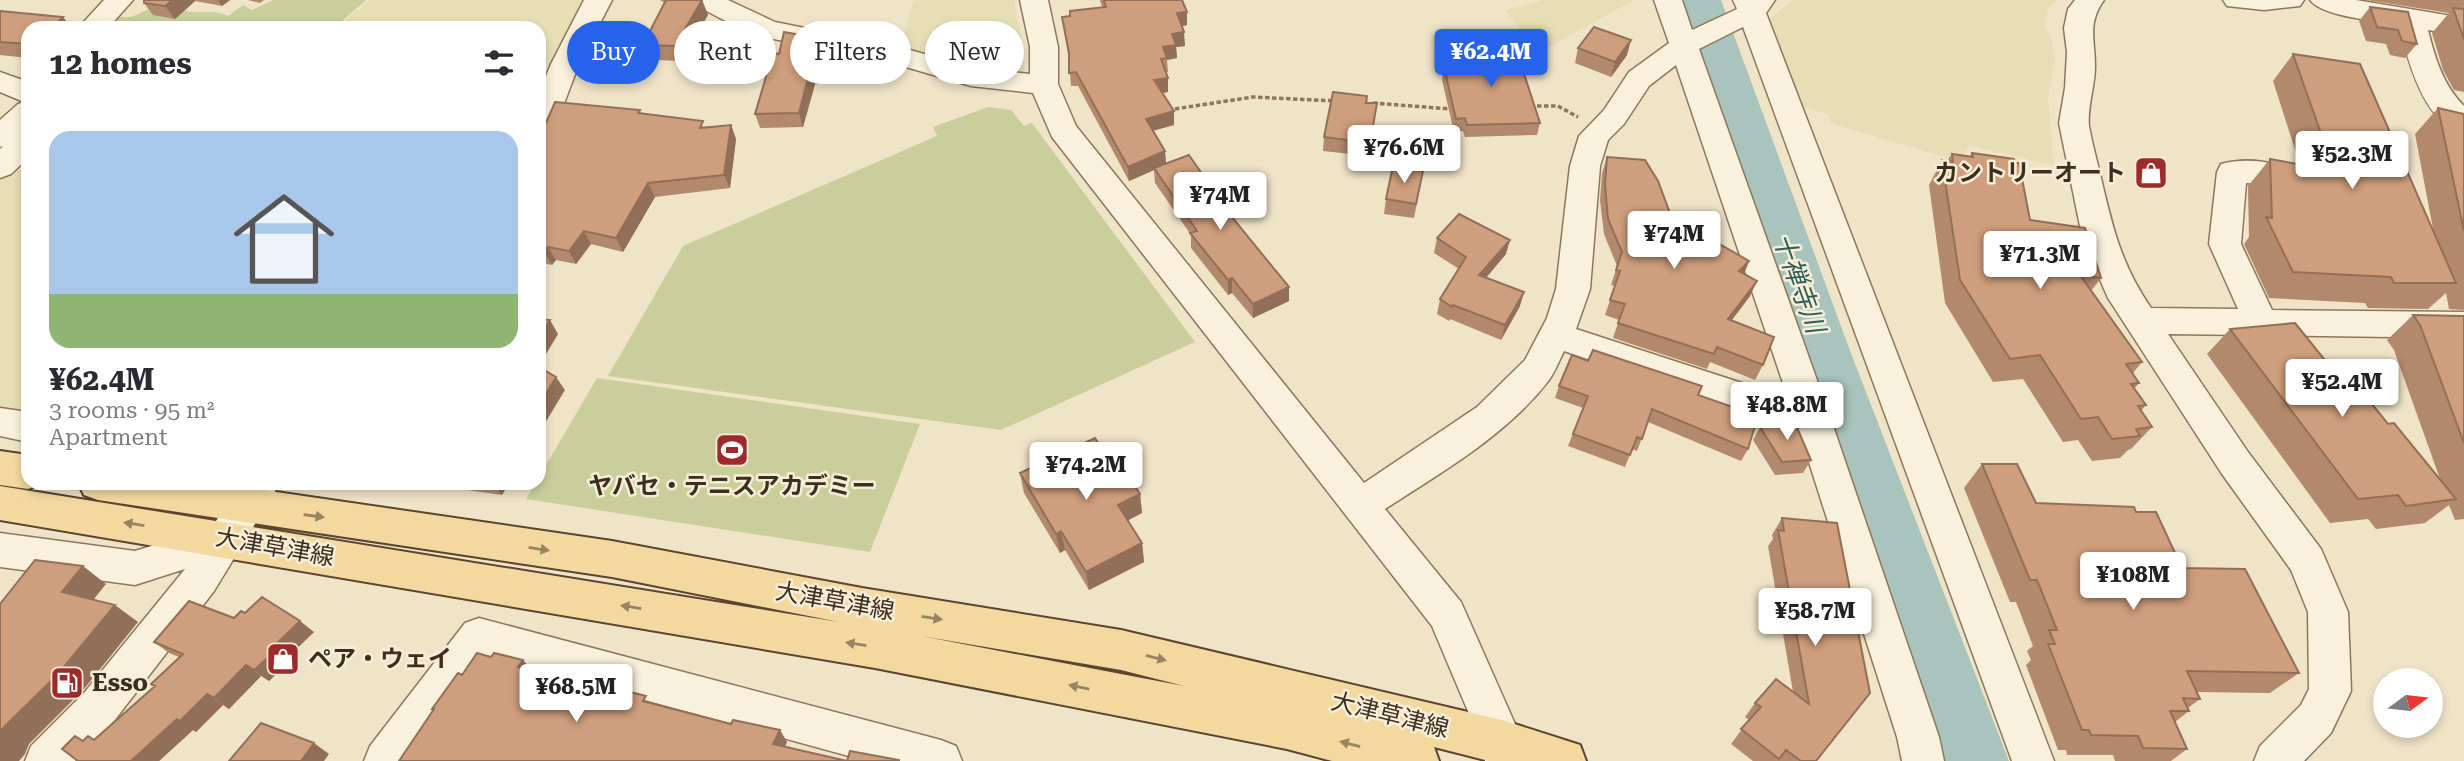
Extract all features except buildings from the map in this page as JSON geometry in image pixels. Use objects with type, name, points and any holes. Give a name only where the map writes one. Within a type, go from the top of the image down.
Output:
[{"type":"main road","points":[[0,468],[21,471]]},
{"type":"main road","name":"大津草津線","points":[[137,490],[244,509],[875,648],[1287,727],[1416,761]]},
{"type":"main road","name":"大津草津線","points":[[0,503],[244,509],[612,559],[862,607],[1121,650],[1504,752],[1563,761]]},
{"type":"street","points":[[99,21],[119,0]]},
{"type":"street","points":[[546,112],[565,64],[598,0]]},
{"type":"street","points":[[707,0],[769,29],[904,57],[971,76],[1003,82],[1044,84]]},
{"type":"street","points":[[1034,0],[1044,47],[1044,84],[1063,130],[1447,615],[1504,752]]},
{"type":"street","points":[[1668,0],[1688,43],[1918,737],[1923,761]]},
{"type":"street","points":[[2090,0],[2082,9],[2078,28],[2081,52],[2080,88],[2074,123],[2099,241],[2120,289],[2235,463],[2307,561],[2328,612],[2330,691],[2316,719],[2275,761]]},
{"type":"street","points":[[2237,0],[2290,0]]},
{"type":"street","points":[[2325,0],[2464,27]]},
{"type":"street","points":[[1360,505],[1425,464],[1490,417],[1537,370],[1564,318],[1573,289],[1585,166],[1594,136],[1607,123],[1639,79],[1688,43],[1751,7],[2032,761]]},
{"type":"street","points":[[2412,19],[2421,58],[2438,97],[2461,120]]},
{"type":"street","points":[[0,81],[21,91]]},
{"type":"street","points":[[0,137],[21,118]]},
{"type":"street","points":[[0,167],[21,148]]},
{"type":"street","points":[[2260,321],[2225,244],[2232,172],[2267,173]]},
{"type":"street","points":[[2141,321],[2464,326]]},
{"type":"street","points":[[1555,335],[1789,413],[1811,414]]},
{"type":"street","points":[[0,422],[21,426]]},
{"type":"street","points":[[0,550],[135,568],[244,509]]},
{"type":"street","points":[[46,761],[99,707],[200,579],[244,509]]},
{"type":"street","points":[[385,761],[479,636],[942,761]]},
{"type":"path","points":[[1166,110],[1253,97],[1348,102]]},
{"type":"path","points":[[1370,103],[1425,109],[1459,109]]},
{"type":"path","points":[[1519,106],[1558,106],[1572,116],[1607,123]]},
{"type":"shaded area","points":[[370,0],[591,0],[581,21],[567,21],[567,50],[546,93],[546,21],[344,21]]},
{"type":"shaded area","points":[[914,0],[1014,0],[1018,21],[925,21],[925,59],[911,56],[911,21],[908,21]]},
{"type":"shaded area","points":[[1545,0],[1634,0],[1538,53],[1505,10]]},
{"type":"shaded area","points":[[1792,0],[2057,0],[2048,9],[2045,25],[2052,41],[2055,59],[2048,98],[2054,166],[1969,145],[1961,162],[1830,123],[1829,115],[1803,106],[1768,21]]},
{"type":"shaded area","points":[[4,169],[21,170],[21,417],[0,413],[0,173]]},
{"type":"green space","points":[[273,0],[366,0],[342,21],[103,21],[111,15],[127,17],[158,7],[214,12],[228,16],[243,5],[252,10]]},
{"type":"green space","points":[[988,107],[1011,110],[1024,126],[1032,123],[1195,342],[1001,430],[608,376],[683,246],[937,136],[933,127]]},
{"type":"green space","name":"ヤバセ・テニスアカデミー","points":[[597,378],[920,424],[870,552],[526,499],[532,490],[546,490],[546,465]]},
{"type":"waterway","name":"十禅寺川","points":[[1700,0],[1825,356],[1976,761]]},
{"type":"place","name":"カントリーオート","points":[[2151,173]]},
{"type":"place","name":"ヤバセ・テニスアカデミー","points":[[732,450]]},
{"type":"place","name":"ペア・ウェイ","points":[[283,659]]},
{"type":"place","name":"Esso","points":[[67,683]]}]
